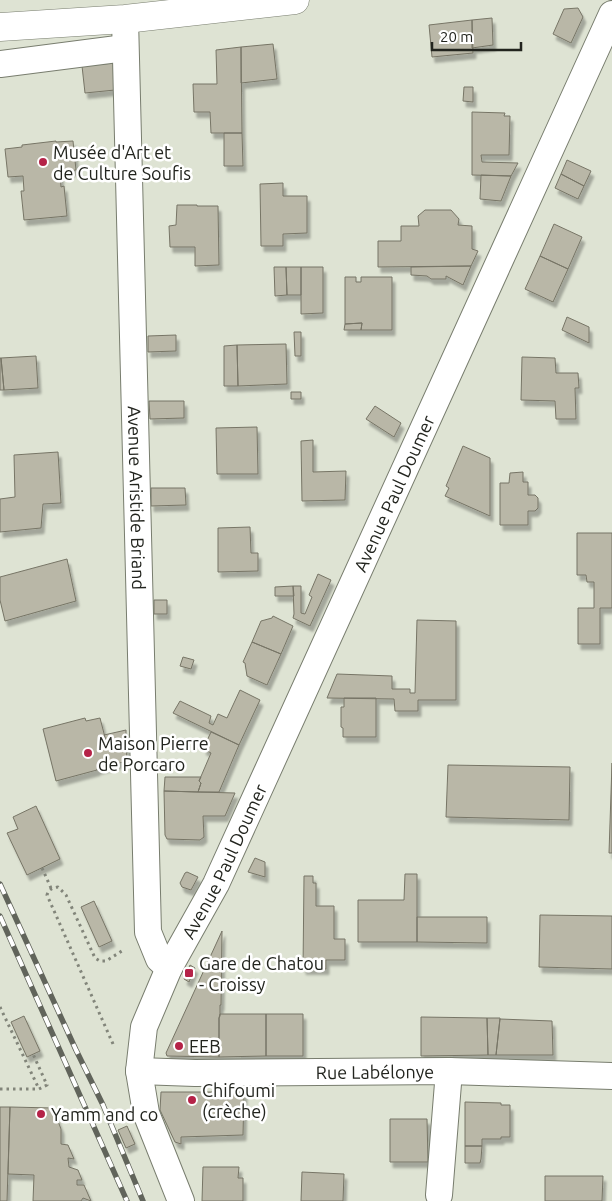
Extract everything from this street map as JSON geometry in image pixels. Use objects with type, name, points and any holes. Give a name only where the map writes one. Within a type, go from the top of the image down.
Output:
[{"type":"main road","points":[[0,28],[125,19],[295,0]]},
{"type":"street","name":"Avenue Paul Doumer","points":[[181,1201],[146,1113],[139,1071],[144,1027],[170,968],[216,884],[612,14]]},
{"type":"street","name":"Avenue Aristide Briand","points":[[125,19],[148,932],[159,959],[170,968]]},
{"type":"street","points":[[31,26],[31,61]]},
{"type":"street","points":[[0,64],[126,48]]},
{"type":"street","name":"Rue Labélonye","points":[[139,1071],[195,1073],[449,1071],[612,1076]]},
{"type":"street","points":[[440,1195],[449,1071]]},
{"type":"path","points":[[42,868],[51,888]]},
{"type":"path","points":[[114,1046],[47,895],[48,891],[51,888],[58,887],[66,894],[95,958],[100,962],[106,961],[120,953],[148,932]]},
{"type":"path","points":[[0,1007],[39,1089]]},
{"type":"path","points":[[0,1089],[39,1089],[47,1085],[33,1054]]},
{"type":"building","points":[[578,8],[583,17],[571,43],[553,34],[564,9]]},
{"type":"building","points":[[492,18],[493,45],[472,48],[472,20]]},
{"type":"building","points":[[472,20],[473,53],[432,57],[429,25]]},
{"type":"building","points":[[273,44],[277,79],[241,83],[241,47]]},
{"type":"building","points":[[241,47],[242,133],[211,133],[210,112],[194,112],[193,84],[217,84],[216,50]]},
{"type":"building","points":[[114,63],[115,90],[85,93],[82,66]]},
{"type":"building","points":[[464,87],[473,87],[473,102],[463,101]]},
{"type":"building","points":[[472,112],[505,113],[504,116],[510,116],[509,155],[481,155],[482,162],[518,163],[511,176],[472,175]]},
{"type":"building","points":[[224,133],[242,133],[243,166],[224,166]]},
{"type":"building","points":[[56,141],[73,141],[76,170],[60,172],[61,187],[64,186],[67,216],[24,220],[21,191],[24,191],[23,176],[8,177],[5,149]]},
{"type":"building","points":[[567,160],[591,171],[584,186],[561,174]]},
{"type":"building","points":[[561,174],[584,186],[578,199],[555,188]]},
{"type":"building","points":[[481,175],[511,176],[501,201],[480,199]]},
{"type":"building","points":[[283,183],[283,196],[307,196],[307,233],[283,234],[283,246],[261,246],[260,184]]},
{"type":"building","points":[[177,205],[218,206],[219,265],[195,266],[195,247],[170,247],[169,226],[176,225]]},
{"type":"building","points":[[425,210],[451,210],[459,219],[458,225],[472,226],[472,249],[478,251],[471,266],[378,267],[378,241],[401,241],[401,226],[419,226],[418,216]]},
{"type":"building","points":[[554,224],[582,237],[568,269],[540,256]]},
{"type":"building","points":[[540,256],[568,269],[553,302],[525,289]]},
{"type":"building","points":[[471,266],[463,285],[446,276],[446,279],[431,279],[427,276],[411,275],[411,267]]},
{"type":"building","points":[[274,267],[286,267],[287,295],[275,296]]},
{"type":"building","points":[[286,267],[301,267],[301,295],[287,295]]},
{"type":"building","points":[[301,267],[323,267],[323,313],[301,314]]},
{"type":"building","points":[[345,277],[356,277],[356,282],[361,282],[361,277],[392,277],[392,330],[361,330],[362,323],[345,324]]},
{"type":"building","points":[[567,317],[589,327],[589,343],[562,330]]},
{"type":"building","points":[[362,323],[361,330],[344,330],[345,324]]},
{"type":"building","points":[[294,332],[301,332],[301,356],[295,356]]},
{"type":"building","points":[[176,335],[176,351],[148,352],[148,336]]},
{"type":"building","points":[[286,344],[287,384],[238,386],[237,345]]},
{"type":"building","points":[[237,345],[238,386],[224,386],[224,346]]},
{"type":"building","points":[[36,356],[38,388],[4,390],[1,358]]},
{"type":"building","points":[[522,357],[555,358],[556,373],[578,373],[579,388],[575,388],[576,419],[556,419],[555,401],[521,400]]},
{"type":"building","points":[[1,358],[4,390],[0,390]]},
{"type":"building","points":[[291,392],[301,392],[301,399],[291,399]]},
{"type":"building","points":[[149,401],[184,401],[184,418],[150,419]]},
{"type":"building","points":[[375,406],[401,423],[394,437],[366,419]]},
{"type":"building","points":[[257,427],[258,474],[217,474],[216,428]]},
{"type":"building","points":[[313,440],[313,472],[346,471],[345,500],[302,501],[301,441]]},
{"type":"building","points":[[463,446],[490,458],[490,516],[445,496],[449,488],[446,486]]},
{"type":"building","points":[[58,452],[61,503],[43,504],[41,528],[0,532],[0,499],[15,497],[14,455]]},
{"type":"building","points":[[523,472],[523,482],[528,482],[528,495],[535,495],[538,498],[538,508],[535,511],[528,511],[528,525],[500,525],[500,483],[509,483],[510,473]]},
{"type":"building","points":[[151,488],[185,488],[186,505],[151,506]]},
{"type":"building","points":[[250,527],[251,553],[258,553],[258,571],[218,572],[218,528]]},
{"type":"building","points":[[577,533],[612,533],[612,608],[600,608],[600,644],[578,644],[578,608],[594,608],[594,582],[587,582],[586,575],[577,575]]},
{"type":"building","points":[[67,559],[76,601],[5,621],[0,600],[0,577]]},
{"type":"building","points":[[318,574],[331,580],[310,626],[293,618],[293,586],[301,586],[301,613],[305,614],[312,597],[309,595]]},
{"type":"building","points":[[293,586],[294,596],[275,596],[275,587]]},
{"type":"building","points":[[154,600],[167,600],[167,614],[154,614]]},
{"type":"building","points":[[273,616],[293,626],[281,654],[252,642],[261,621]]},
{"type":"building","points":[[417,620],[456,621],[456,700],[418,700],[418,711],[395,711],[394,699],[327,698],[337,674],[392,676],[392,689],[410,689],[410,693],[415,693]]},
{"type":"building","points":[[252,642],[281,654],[267,685],[247,676],[245,663],[243,662]]},
{"type":"building","points":[[183,657],[194,660],[191,669],[180,666]]},
{"type":"building","points":[[240,690],[260,700],[239,745],[173,713],[180,701],[211,716],[209,723],[213,725],[218,714],[227,718]]},
{"type":"building","points":[[344,698],[376,698],[376,737],[343,737],[341,707],[344,707]]},
{"type":"building","name":"Maison Pierre de Porcaro","points":[[85,718],[86,721],[100,718],[107,745],[126,740],[127,761],[56,781],[43,729]]},
{"type":"building","points":[[126,730],[126,740],[107,745],[104,735]]},
{"type":"building","points":[[211,732],[239,745],[219,792],[198,792],[201,783],[199,781],[211,753],[203,749]]},
{"type":"building","points":[[612,763],[612,853],[609,853]]},
{"type":"building","points":[[448,765],[570,767],[569,820],[446,817]]},
{"type":"building","points":[[165,777],[201,777],[199,781],[201,783],[198,792],[164,791]]},
{"type":"building","points":[[164,791],[235,793],[225,816],[203,816],[204,837],[200,840],[167,839],[165,835]]},
{"type":"building","points":[[36,806],[60,859],[27,875],[7,833],[18,829],[13,817]]},
{"type":"building","points":[[255,858],[265,862],[265,877],[248,872]]},
{"type":"building","points":[[187,872],[198,877],[191,890],[182,887],[180,883]]},
{"type":"building","points":[[405,874],[417,874],[417,942],[358,942],[358,900],[404,900]]},
{"type":"building","points":[[304,876],[313,876],[313,883],[316,883],[316,906],[334,906],[334,939],[345,939],[345,960],[326,960],[326,969],[303,969]]},
{"type":"building","points":[[94,901],[112,941],[99,947],[81,907]]},
{"type":"building","points":[[540,915],[612,916],[612,969],[539,967]]},
{"type":"building","points":[[417,917],[487,917],[487,943],[417,942]]},
{"type":"building","points":[[222,931],[219,1057],[167,1056],[166,1053]]},
{"type":"building","points":[[190,965],[195,968],[189,982],[184,979]]},
{"type":"building","points":[[220,1014],[266,1014],[266,1056],[219,1057]]},
{"type":"building","points":[[266,1014],[303,1014],[303,1056],[266,1056]]},
{"type":"building","points":[[24,1016],[40,1051],[27,1057],[11,1022]]},
{"type":"building","points":[[421,1017],[487,1018],[488,1055],[421,1056]]},
{"type":"building","points":[[487,1018],[500,1018],[496,1055],[488,1055]]},
{"type":"building","points":[[500,1019],[552,1021],[553,1055],[496,1055]]},
{"type":"building","points":[[161,1092],[244,1092],[243,1135],[181,1137],[181,1144],[175,1142],[160,1110]]},
{"type":"building","points":[[465,1102],[510,1105],[510,1137],[482,1139],[482,1146],[465,1146]]},
{"type":"building","points":[[0,1107],[10,1107],[7,1201],[0,1201]]},
{"type":"building","points":[[10,1107],[53,1108],[61,1129],[61,1144],[68,1145],[74,1159],[68,1158],[69,1167],[78,1170],[82,1180],[77,1180],[77,1185],[84,1185],[91,1201],[83,1198],[81,1201],[33,1201],[34,1175],[8,1174]]},
{"type":"building","points":[[390,1119],[427,1119],[428,1162],[390,1162]]},
{"type":"building","points":[[127,1126],[135,1144],[126,1148],[118,1130]]},
{"type":"building","points":[[465,1146],[482,1146],[480,1163],[465,1163]]},
{"type":"building","points":[[203,1167],[239,1167],[238,1178],[243,1178],[243,1201],[202,1201]]},
{"type":"building","points":[[302,1172],[344,1174],[343,1201],[301,1201]]},
{"type":"building","points":[[545,1176],[603,1176],[602,1201],[545,1201]]},
{"type":"railway","points":[[0,884],[103,1105],[143,1201]]},
{"type":"railway","points":[[0,916],[127,1201]]},
{"type":"place","name":"Musée d'Art et de Culture Soufis","points":[[43,162]]},
{"type":"place","name":"Maison Pierre de Porcaro","points":[[88,753]]},
{"type":"place","name":"Gare de Chatou - Croissy","points":[[189,973]]},
{"type":"place","name":"EEB","points":[[179,1046]]},
{"type":"place","name":"Chifoumi (crèche)","points":[[192,1100]]},
{"type":"place","name":"Yamm and co","points":[[41,1114]]}]
